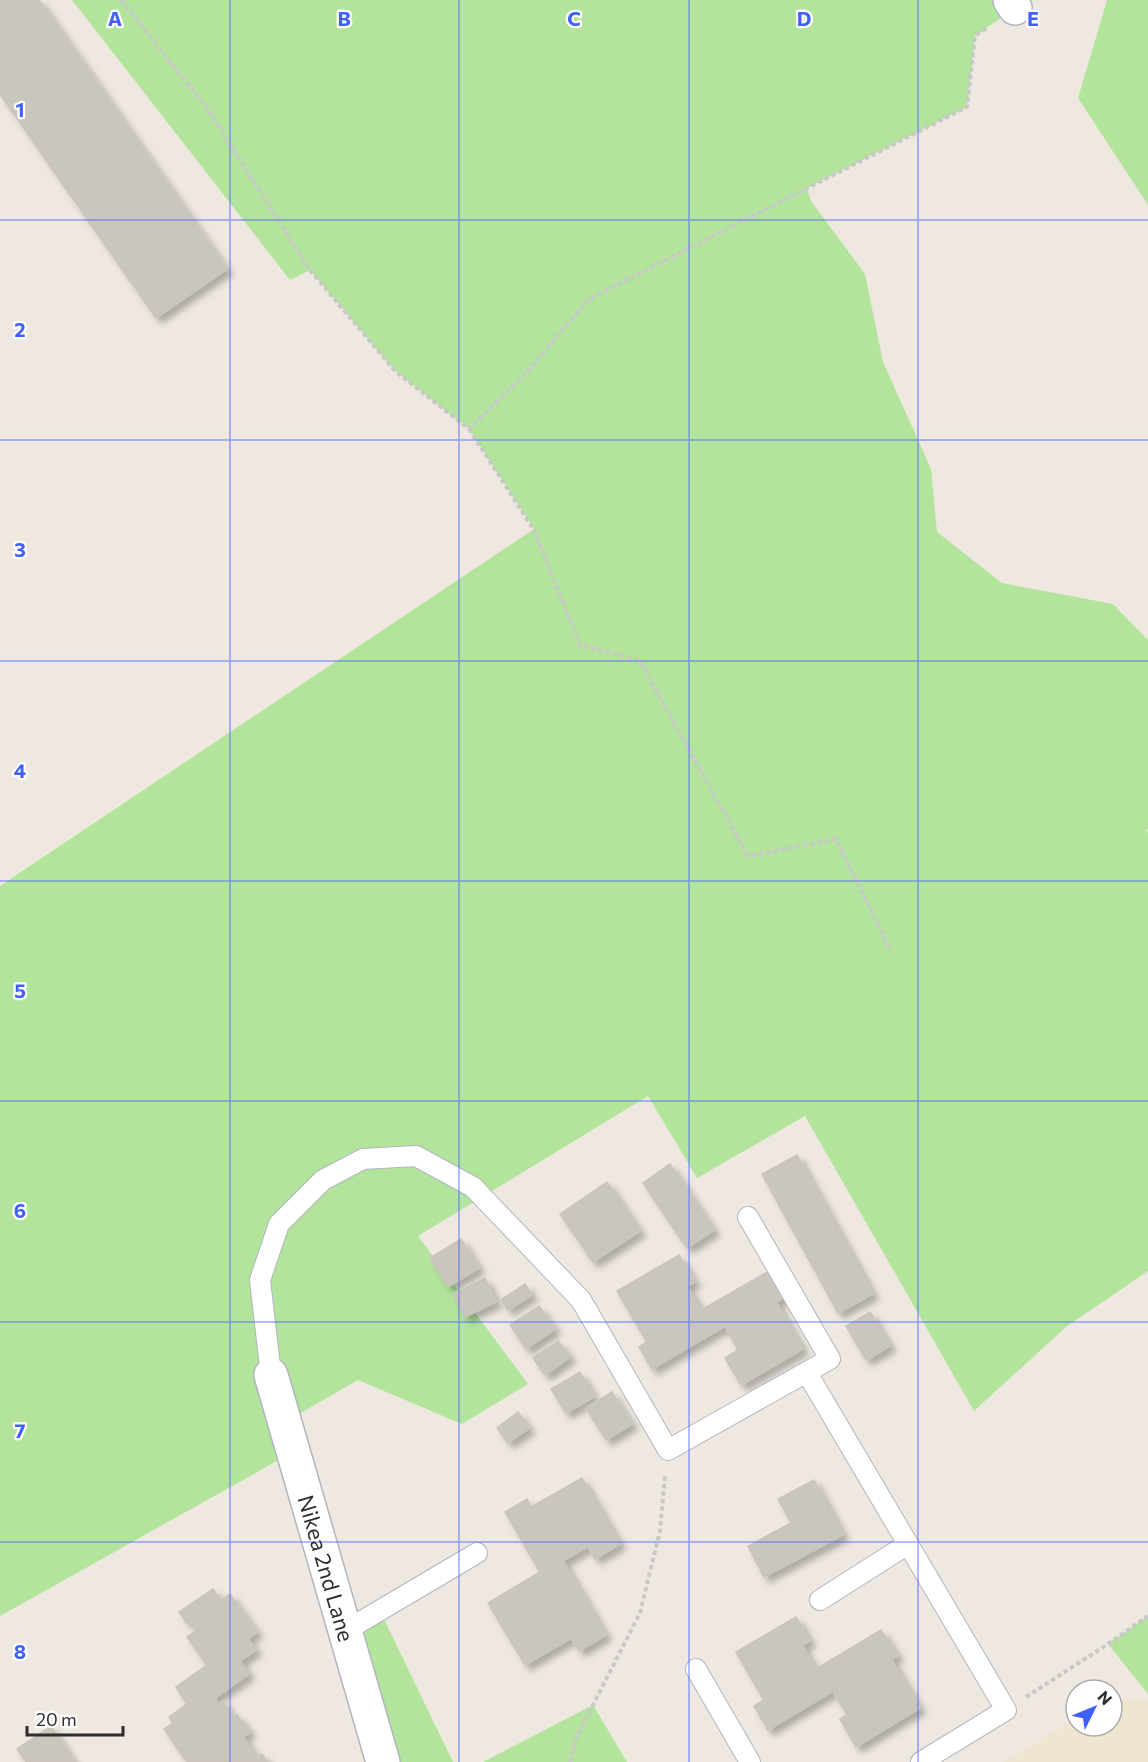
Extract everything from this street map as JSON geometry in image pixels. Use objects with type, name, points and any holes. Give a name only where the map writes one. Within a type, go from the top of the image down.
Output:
[{"type":"street","name":"Nikea 2nd Lane","points":[[271,1375],[383,1762]]},
{"type":"lane","points":[[271,1375],[260,1280],[279,1224],[323,1180],[363,1159],[416,1156],[473,1188],[581,1300],[668,1450],[830,1359],[748,1217]]},
{"type":"lane","points":[[807,1373],[1006,1710],[921,1762]]},
{"type":"lane","points":[[820,1600],[908,1544]]},
{"type":"lane","points":[[345,1631],[477,1553]]},
{"type":"lane","points":[[696,1669],[750,1762]]},
{"type":"path","points":[[121,0],[207,108],[310,270],[395,371],[469,429],[534,530],[580,645],[639,660],[748,856],[836,838],[891,951]]},
{"type":"path","points":[[469,429],[526,374],[589,298],[967,107],[975,36],[1012,4]]},
{"type":"path","points":[[570,1762],[575,1740],[640,1613],[660,1531],[668,1450]]},
{"type":"path","points":[[1006,1710],[1148,1616]]},
{"type":"shaded area","points":[[1124,1700],[1148,1701],[1148,1762],[1004,1762],[1064,1726],[1064,1738],[1124,1738]]},
{"type":"green space","points":[[72,0],[1033,0],[1015,8],[975,36],[967,107],[807,188],[811,201],[865,274],[883,362],[931,469],[937,532],[1002,583],[1113,604],[1148,640],[1148,829],[1146,830],[1148,833],[1148,1271],[1066,1327],[974,1411],[805,1116],[697,1178],[648,1096],[418,1236],[528,1384],[462,1424],[358,1380],[285,1422],[293,1452],[0,1616],[0,886],[534,529],[469,429],[395,371],[310,270],[290,280]]},
{"type":"green space","points":[[1107,0],[1148,0],[1148,205],[1078,98]]},
{"type":"green space","points":[[380,1611],[453,1762],[383,1762],[345,1631]]},
{"type":"green space","points":[[1148,1616],[1148,1694],[1108,1644]]},
{"type":"green space","points":[[593,1705],[627,1762],[483,1762]]},
{"type":"building","points":[[0,0],[39,0],[227,269],[156,318],[0,94]]},
{"type":"building","points":[[797,1155],[873,1294],[838,1313],[762,1174]]},
{"type":"building","points":[[670,1164],[714,1230],[687,1248],[643,1183]]},
{"type":"building","points":[[607,1182],[640,1231],[593,1262],[560,1214]]},
{"type":"building","points":[[461,1239],[479,1268],[448,1287],[430,1258]]},
{"type":"building","points":[[679,1255],[695,1282],[687,1286],[701,1310],[769,1271],[785,1297],[776,1302],[803,1349],[741,1385],[725,1358],[738,1350],[725,1326],[652,1369],[639,1347],[647,1342],[617,1291]]},
{"type":"building","points":[[485,1278],[496,1302],[465,1317],[453,1294]]},
{"type":"building","points":[[525,1284],[532,1295],[508,1310],[501,1300]]},
{"type":"building","points":[[539,1306],[555,1329],[526,1349],[510,1325]]},
{"type":"building","points":[[870,1312],[890,1346],[866,1360],[846,1326]]},
{"type":"building","points":[[558,1341],[570,1357],[545,1375],[533,1358]]},
{"type":"building","points":[[580,1372],[594,1397],[566,1413],[551,1389]]},
{"type":"building","points":[[612,1392],[632,1424],[606,1440],[586,1408]]},
{"type":"building","points":[[518,1412],[529,1428],[508,1443],[497,1428]]},
{"type":"building","points":[[582,1478],[620,1544],[595,1559],[588,1546],[563,1561],[606,1635],[579,1651],[571,1638],[525,1665],[488,1603],[540,1572],[505,1512],[527,1499],[531,1507]]},
{"type":"building","points":[[814,1480],[843,1535],[764,1577],[748,1546],[791,1523],[778,1499]]},
{"type":"building","points":[[213,1589],[221,1600],[230,1594],[257,1632],[248,1639],[256,1650],[240,1661],[249,1674],[215,1698],[219,1704],[223,1701],[234,1717],[237,1715],[250,1732],[243,1737],[257,1757],[262,1754],[267,1762],[187,1762],[164,1729],[173,1723],[169,1717],[187,1704],[176,1687],[207,1665],[187,1637],[197,1630],[190,1621],[187,1623],[179,1612]]},
{"type":"building","points":[[796,1617],[810,1641],[802,1645],[816,1669],[881,1630],[898,1656],[891,1659],[920,1708],[856,1747],[840,1719],[847,1715],[833,1691],[768,1730],[754,1706],[764,1700],[736,1652]]},
{"type":"building","points":[[51,1726],[74,1762],[26,1762],[17,1749]]}]
